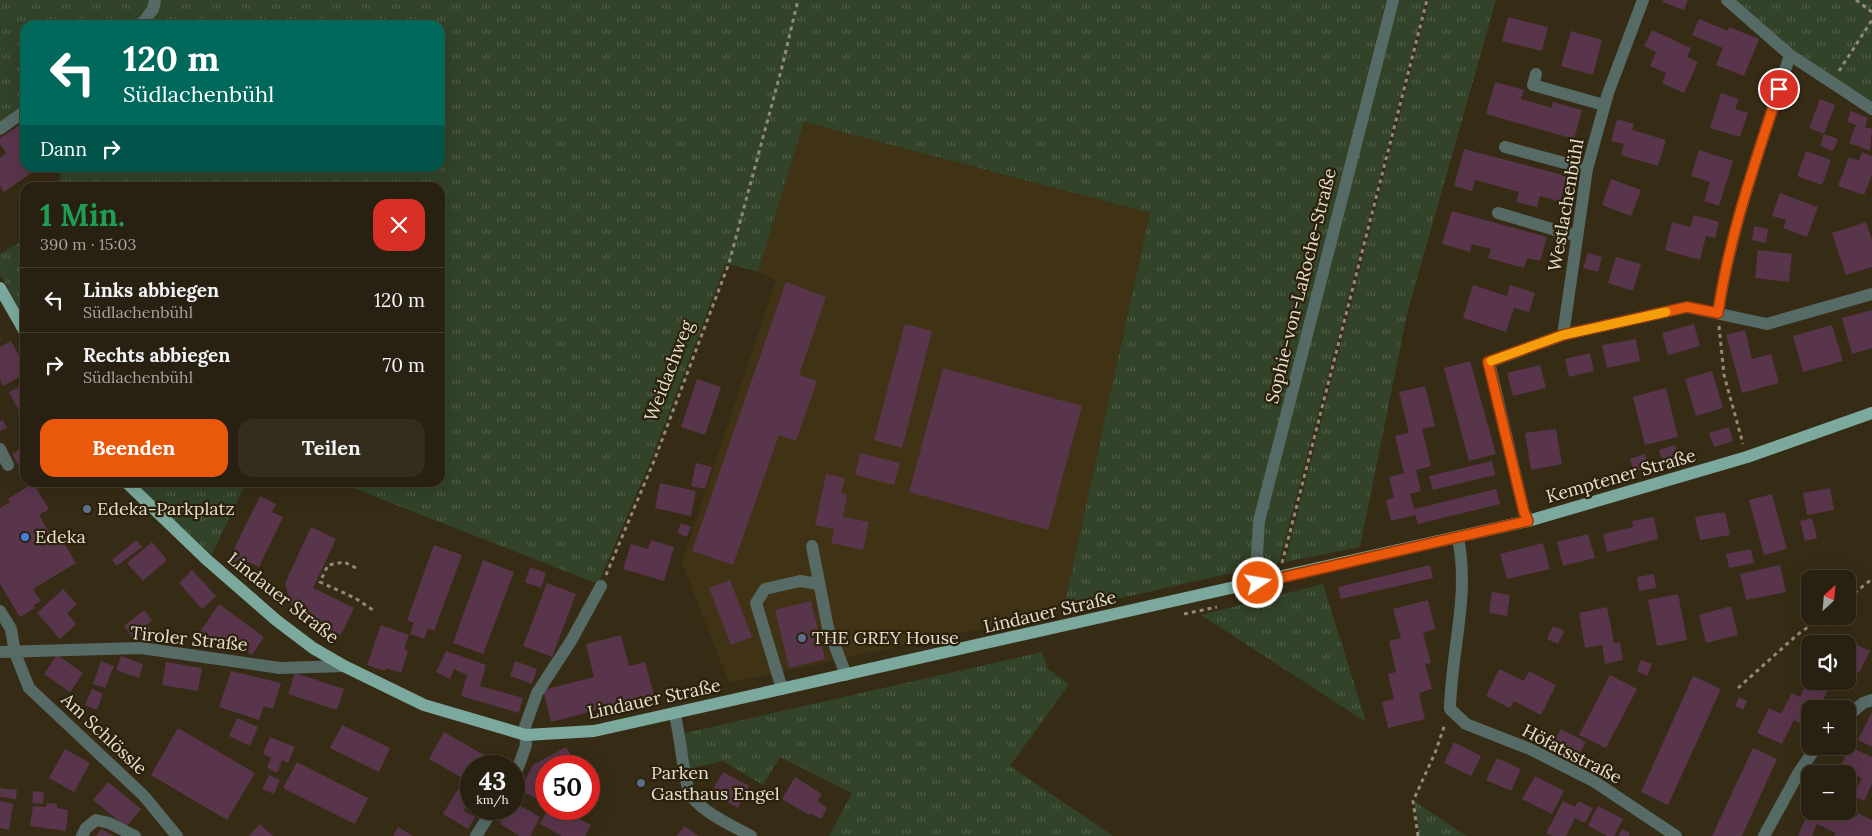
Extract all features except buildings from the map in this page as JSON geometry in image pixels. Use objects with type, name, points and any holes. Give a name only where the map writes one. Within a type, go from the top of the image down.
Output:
[{"type":"main road","points":[[0,288],[20,323]]},
{"type":"main road","name":"Kemptener Straße","points":[[1258,583],[1528,521],[1746,457],[1872,414]]},
{"type":"main road","name":"Lindauer Straße","points":[[131,487],[206,559],[276,620],[313,648],[344,666],[424,705],[526,735],[594,731],[1258,583]]},
{"type":"street","points":[[145,20],[153,9],[155,0]]},
{"type":"street","name":"Sophie-von-LaRoche-Straße","points":[[1258,583],[1256,571],[1259,521],[1393,0]]},
{"type":"street","name":"Westlachenbühl","points":[[1563,335],[1587,169],[1604,105],[1644,0]]},
{"type":"street","points":[[1727,0],[1790,56],[1872,109]]},
{"type":"street","points":[[1718,313],[1723,277],[1746,191],[1790,56]]},
{"type":"street","points":[[1536,74],[1533,85],[1604,105]]},
{"type":"street","points":[[0,130],[20,115]]},
{"type":"street","points":[[1505,147],[1587,169]]},
{"type":"street","points":[[1498,214],[1576,236]]},
{"type":"street","points":[[1528,521],[1524,512],[1488,362],[1563,335],[1687,307],[1767,324],[1872,294]]},
{"type":"street","points":[[0,449],[8,465]]},
{"type":"street","points":[[1450,709],[1451,683],[1463,598],[1458,538]]},
{"type":"street","points":[[812,546],[828,628],[846,675]]},
{"type":"street","points":[[782,689],[756,604],[765,589],[800,581],[819,584]]},
{"type":"street","points":[[522,755],[526,745],[525,727],[537,692],[570,641],[601,586]]},
{"type":"street","name":"Am Schlössle","points":[[0,611],[11,629],[15,653],[29,688],[144,796],[174,835]]},
{"type":"street","name":"Tiroler Straße","points":[[0,652],[141,648],[280,668],[344,666]]},
{"type":"street","points":[[1856,710],[1872,700]]},
{"type":"street","name":"Höfatsstraße","points":[[1450,709],[1466,724],[1530,749],[1595,782],[1676,836]]},
{"type":"street","points":[[674,713],[679,728],[685,772],[691,796],[713,814],[751,836]]},
{"type":"street","points":[[1764,836],[1811,755]]},
{"type":"street","points":[[82,836],[86,828],[96,820],[109,823],[135,836]]},
{"type":"street","points":[[476,836],[486,820]]},
{"type":"path","name":"Weidachweg","points":[[601,586],[654,461],[729,263],[782,68],[798,0]]},
{"type":"path","points":[[1281,567],[1427,0]]},
{"type":"path","points":[[1856,0],[1872,12]]},
{"type":"path","points":[[1832,82],[1872,20]]},
{"type":"path","points":[[1718,313],[1724,375],[1746,457]]},
{"type":"path","points":[[356,568],[344,562],[328,565],[320,582],[355,598],[373,610]]},
{"type":"path","points":[[1856,592],[1872,579]]},
{"type":"path","points":[[1738,688],[1811,625]]},
{"type":"path","points":[[1418,836],[1413,801],[1435,754],[1450,709]]},
{"type":"shaded area","points":[[804,122],[1150,213],[1063,611],[729,683],[682,563],[776,280],[758,272]]},
{"type":"green space","points":[[0,0],[152,0],[139,20],[20,20],[20,111],[0,126]]},
{"type":"green space","points":[[158,0],[1386,0],[1254,521],[1250,569],[1063,611],[1150,213],[804,122],[758,272],[726,263],[651,460],[598,584],[350,487],[445,487],[445,182],[58,182],[61,172],[445,172],[445,20],[147,20]]},
{"type":"green space","points":[[1398,0],[1426,0],[1279,563],[1261,566],[1263,522]]},
{"type":"green space","points":[[1429,0],[1496,0],[1407,314],[1360,547],[1285,562]]},
{"type":"green space","points":[[1732,0],[1872,0],[1872,105],[1792,52]]},
{"type":"green space","points":[[20,242],[20,310],[0,274],[0,254]]},
{"type":"green space","points":[[138,487],[244,487],[211,556]]},
{"type":"green space","points":[[1323,584],[1366,722],[1201,615]]},
{"type":"green space","points":[[1042,652],[1048,669],[1069,684],[1010,766],[1113,836],[829,836],[852,793],[780,757],[763,785],[723,761],[689,769],[681,734]]},
{"type":"green space","points":[[1414,801],[1467,836],[1419,836]]},
{"type":"slow traffic","points":[[1491,361],[1515,354],[1563,335],[1666,312]]},
{"type":"place","name":"Edeka-Parkplatz","points":[[87,509]]},
{"type":"place","name":"Edeka","points":[[25,537]]},
{"type":"place","name":"THE GREY House","points":[[802,638]]},
{"type":"place","name":"Parken Gasthaus Engel","points":[[641,783]]},
{"type":"route","points":[[1258,583],[1528,521],[1524,512],[1488,362],[1515,354],[1563,335],[1687,307],[1718,313],[1723,277],[1746,191],[1779,89]]}]
